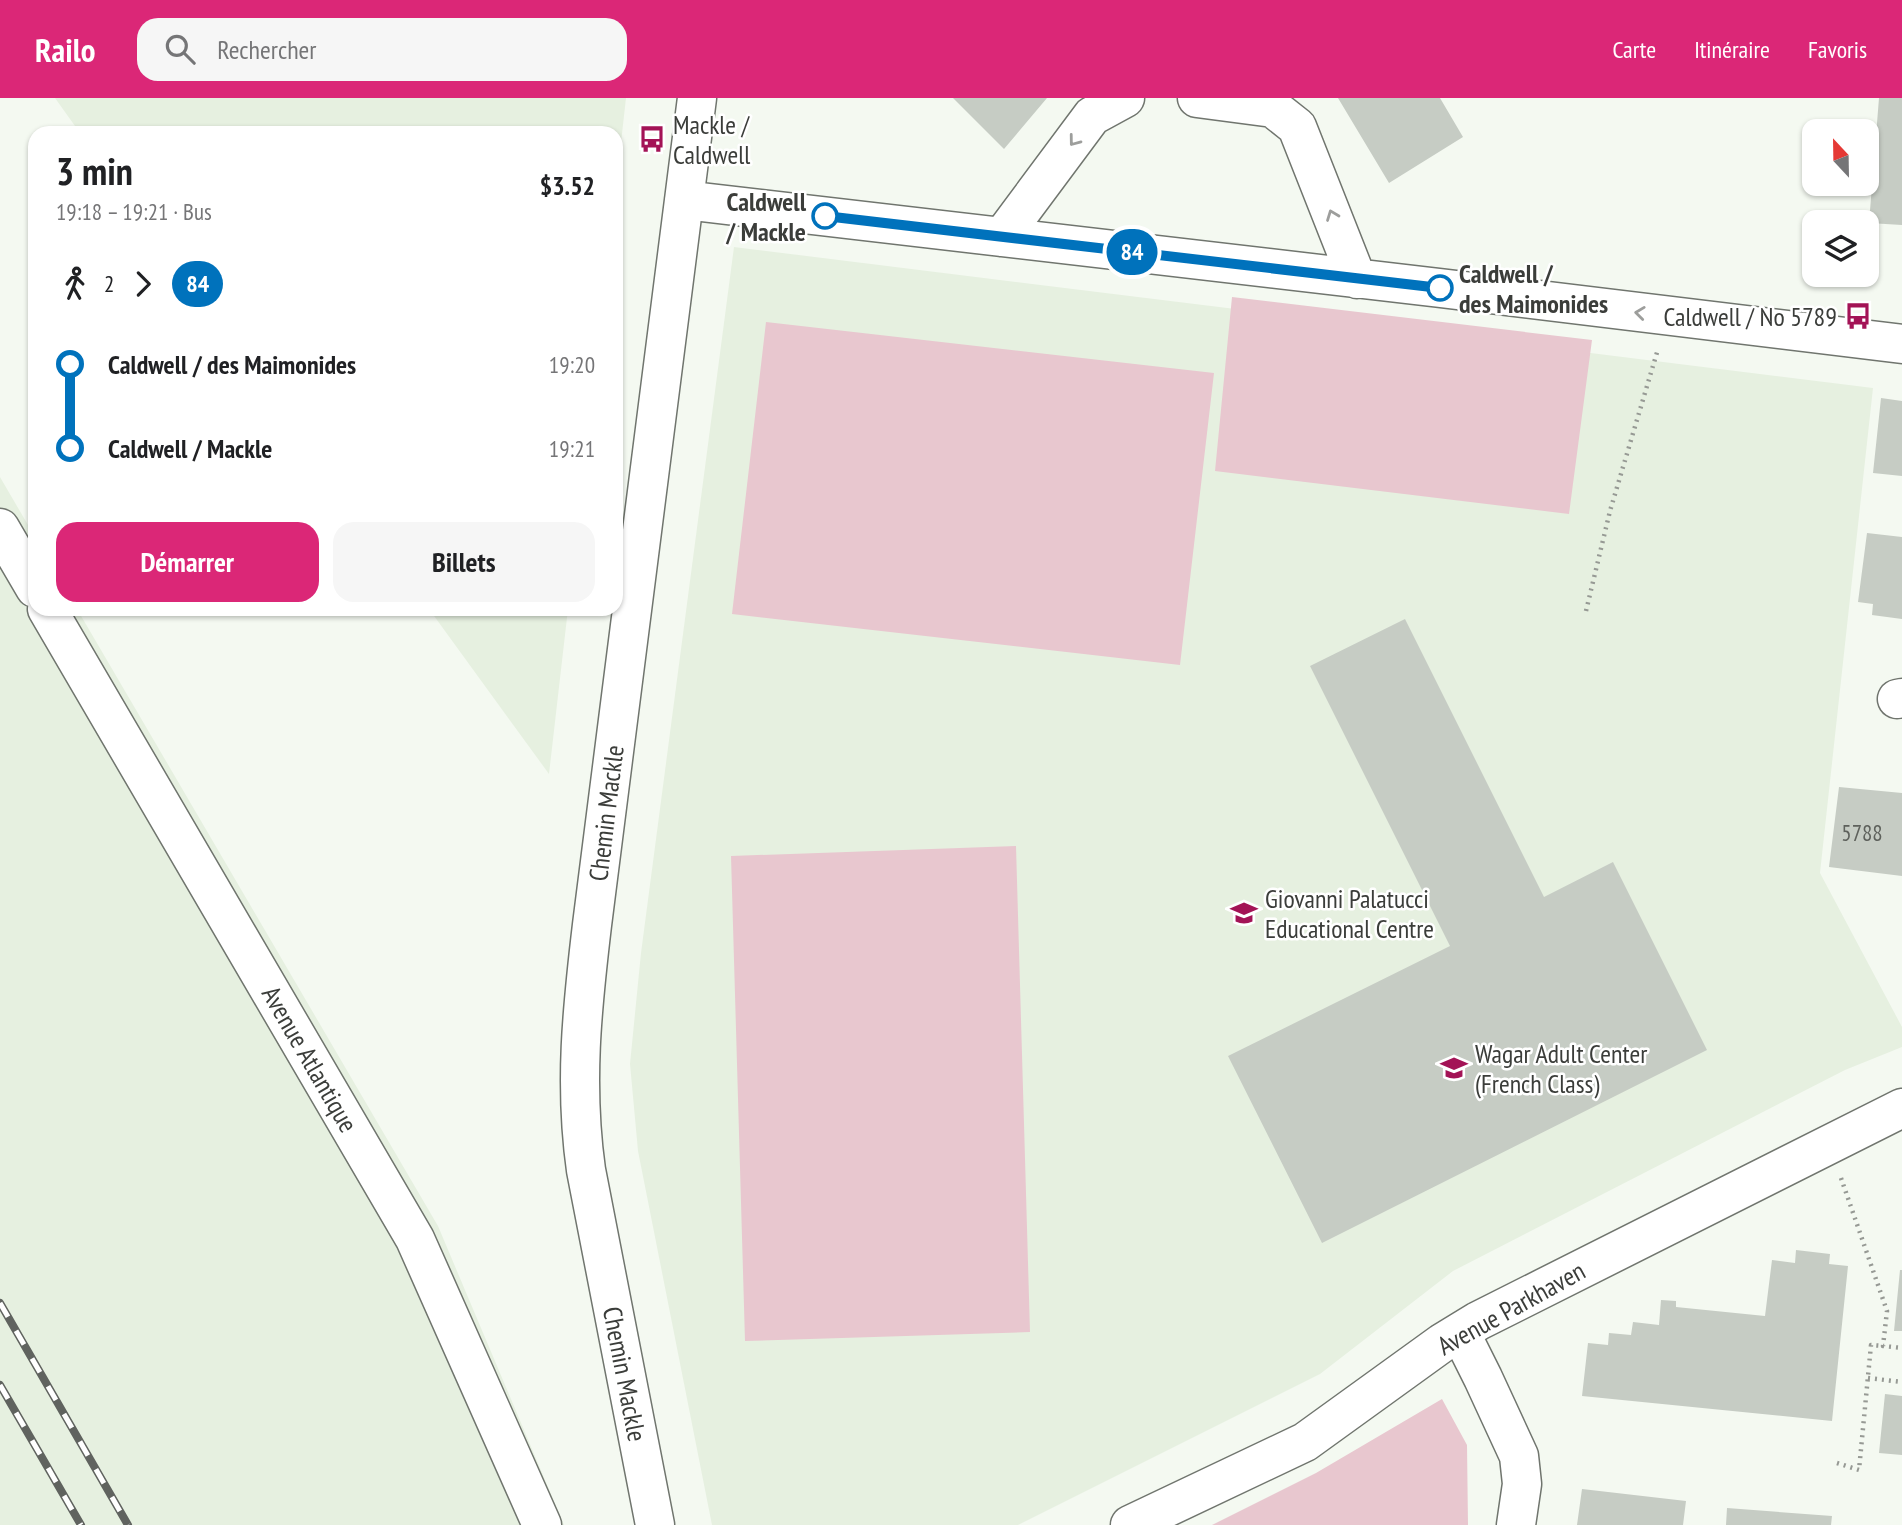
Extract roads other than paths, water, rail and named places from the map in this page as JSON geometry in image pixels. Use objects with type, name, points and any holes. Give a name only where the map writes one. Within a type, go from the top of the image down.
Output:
[{"type":"street","name":"Chemin Mackle","points":[[655,1525],[586,1170],[580,1113],[579,1060],[593,912],[697,98]]},
{"type":"street","points":[[1002,237],[1093,116],[1125,98]]},
{"type":"street","points":[[1197,98],[1273,108],[1297,127],[1357,279]]},
{"type":"street","points":[[684,200],[1902,344]]},
{"type":"street","points":[[0,528],[28,576]]},
{"type":"street","name":"Avenue Atlantique","points":[[51,616],[415,1239],[541,1525]]},
{"type":"street","name":"Avenue Parkhaven","points":[[1130,1525],[1305,1442],[1442,1343],[1478,1321],[1902,1108]]},
{"type":"street","points":[[1460,1332],[1519,1456],[1522,1484],[1517,1525]]},
{"type":"railway","points":[[0,1303],[128,1525]]},
{"type":"railway","points":[[0,1385],[81,1525]]},
{"type":"place","name":"Mackle / Caldwell","points":[[652,139]]},
{"type":"place","name":"Caldwell / Mackle","points":[[825,216]]},
{"type":"place","name":"Caldwell / des Maimonides","points":[[1440,288]]},
{"type":"place","name":"Caldwell / No 5789","points":[[1858,316]]},
{"type":"place","name":"Giovanni Palatucci Educational Centre","points":[[1244,913]]},
{"type":"place","name":"Wagar Adult Center (French Class)","points":[[1454,1068]]}]
